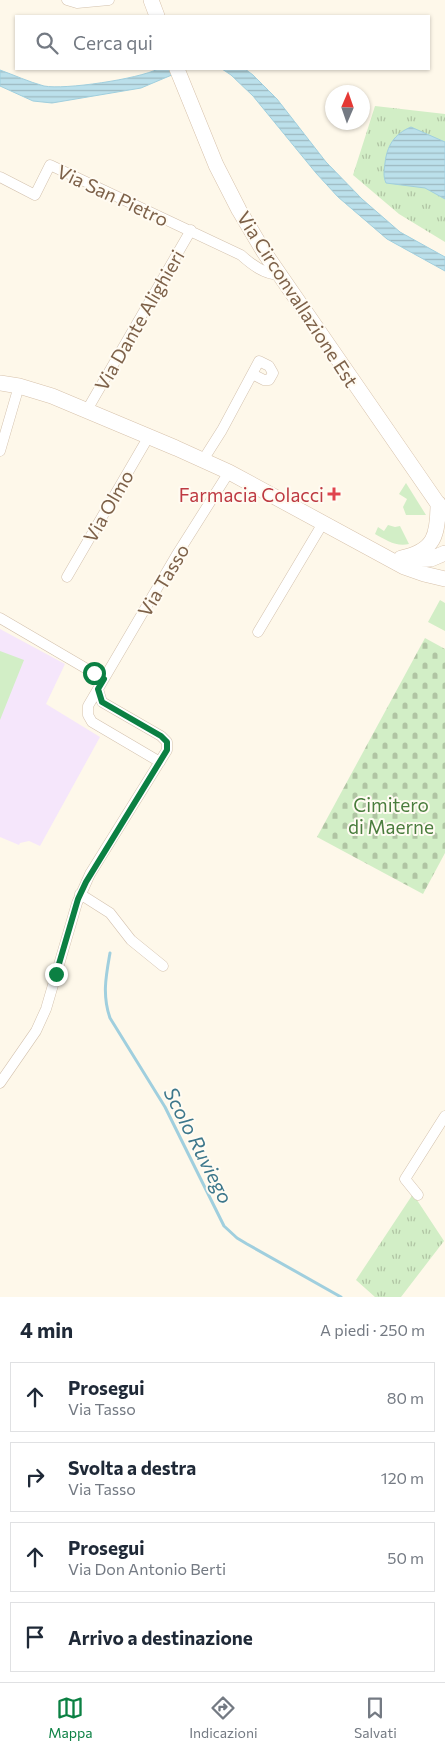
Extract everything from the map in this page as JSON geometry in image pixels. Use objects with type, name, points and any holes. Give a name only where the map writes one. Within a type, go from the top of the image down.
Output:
[{"type":"street","points":[[67,0],[77,2],[109,0]]},
{"type":"street","points":[[151,0],[157,15]]},
{"type":"street","name":"Via Circonvallazione Est","points":[[180,75],[216,165],[239,210],[264,252],[441,509]]},
{"type":"street","name":"Via San Pietro","points":[[0,177],[35,195],[50,165],[191,230],[241,255],[252,265],[271,274],[279,275]]},
{"type":"street","name":"Via Dante Alighieri","points":[[88,410],[191,230]]},
{"type":"street","points":[[241,255],[259,256],[264,252]]},
{"type":"street","points":[[203,460],[222,430],[252,374]]},
{"type":"street","points":[[0,382],[52,396],[149,436],[229,472],[404,567],[445,579]]},
{"type":"street","points":[[0,451],[19,386]]},
{"type":"street","name":"Via Olmo","points":[[67,577],[149,436]]},
{"type":"street","name":"Via Tasso","points":[[160,762],[92,722],[88,715],[88,706],[176,556],[229,472]]},
{"type":"street","points":[[401,558],[422,552],[431,544],[441,509]]},
{"type":"street","points":[[258,632],[323,523]]},
{"type":"street","points":[[384,555],[419,560],[431,559],[445,553]]},
{"type":"street","points":[[424,574],[445,570]]},
{"type":"street","points":[[0,618],[104,679]]},
{"type":"street","points":[[0,1083],[36,1031],[46,1010],[79,898],[90,874],[167,750],[167,742],[161,736],[102,702],[98,689]]},
{"type":"street","points":[[79,898],[110,913],[131,940],[163,966]]},
{"type":"street","points":[[418,1195],[405,1179],[445,1116]]},
{"type":"shaded area","points":[[0,629],[65,664],[46,704],[100,737],[40,846],[29,841],[19,845],[0,837]]},
{"type":"green space","points":[[375,106],[445,114],[445,242],[399,214],[353,175],[367,130],[370,130],[370,122]]},
{"type":"green space","points":[[406,483],[426,515],[406,515],[403,507],[407,499],[399,494]]},
{"type":"green space","points":[[388,525],[400,526],[409,544],[395,544],[375,534],[378,527],[384,531]]},
{"type":"green space","points":[[440,600],[445,603],[445,631],[428,622]]},
{"type":"green space","name":"Cimitero di Maerne","points":[[425,638],[445,649],[445,853],[423,894],[317,837]]},
{"type":"green space","points":[[0,651],[24,660],[0,720]]},
{"type":"green space","points":[[413,1194],[444,1241],[401,1297],[375,1297],[356,1280]]},
{"type":"water","points":[[0,70],[44,86],[54,87],[119,80],[156,70],[184,70],[141,88],[52,103],[33,101],[0,86]]},
{"type":"water","points":[[224,70],[246,70],[253,75],[277,99],[326,162],[362,199],[400,232],[445,257],[445,271],[387,239],[338,197],[253,96]]},
{"type":"water","points":[[411,127],[445,142],[445,199],[425,188],[386,183],[384,169],[392,141],[400,133]]},
{"type":"waterway","name":"Scolo Ruviego","points":[[110,953],[105,993],[110,1018],[165,1107],[224,1226],[237,1238],[341,1297]]},
{"type":"place","name":"Farmacia Colacci","points":[[334,494]]},
{"type":"route","points":[[56,974],[78,899],[86,882],[167,750],[167,742],[161,736],[102,702],[98,689],[104,679],[94,673]]}]
